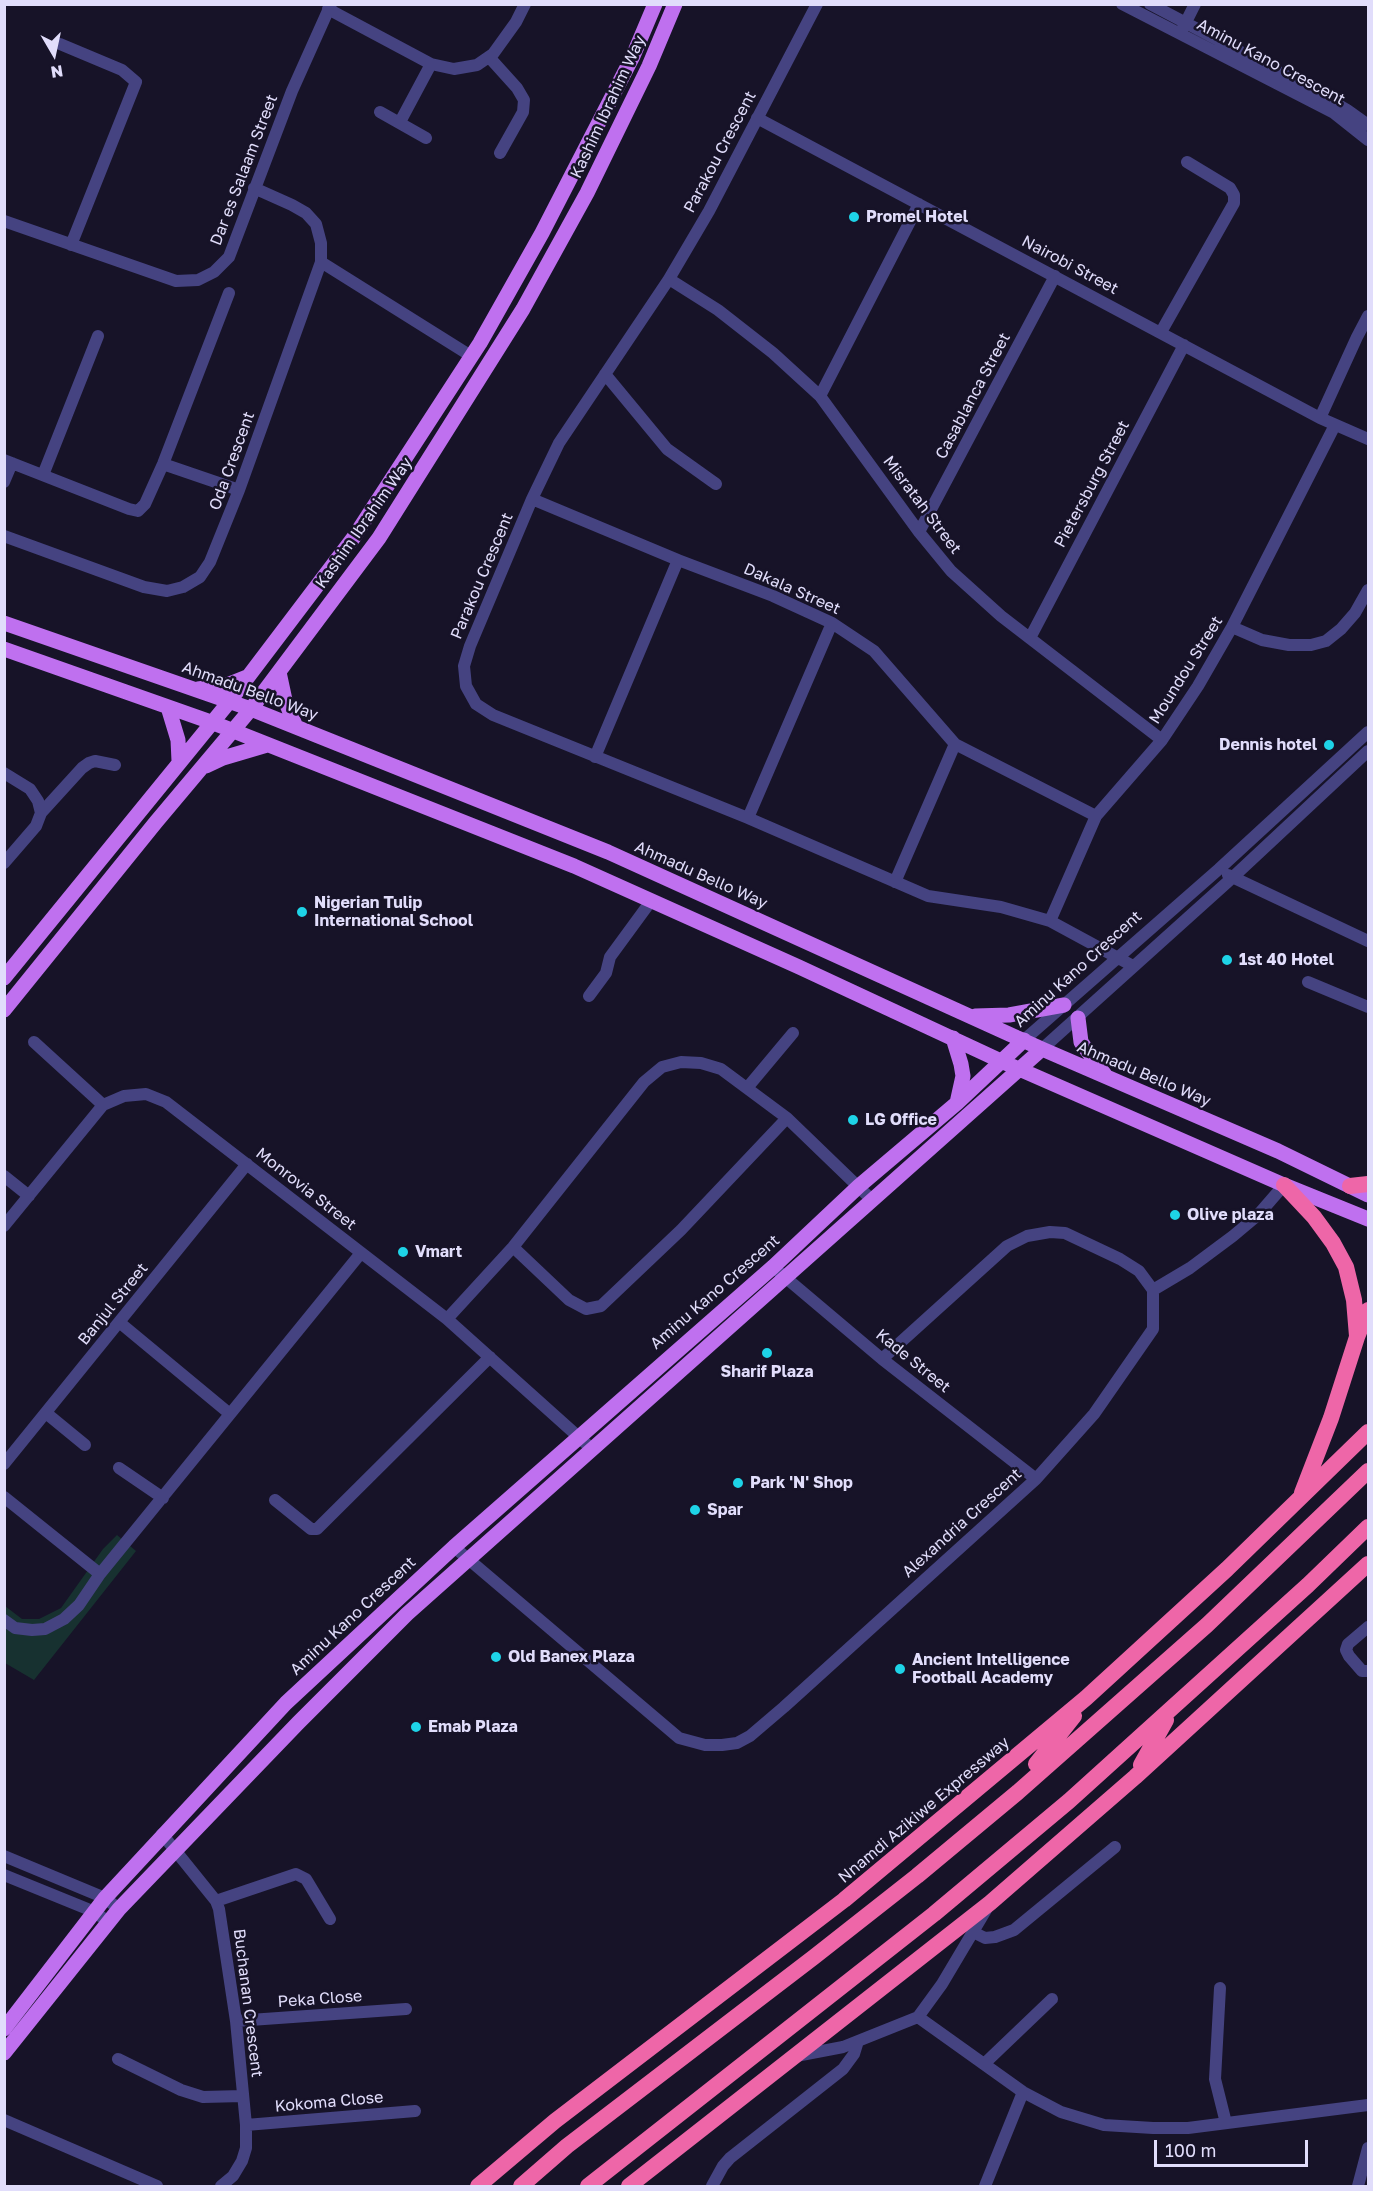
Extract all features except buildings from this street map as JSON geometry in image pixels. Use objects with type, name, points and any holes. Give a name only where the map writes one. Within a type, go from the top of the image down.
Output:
[{"type":"highway","points":[[1350,1186],[1368,1184]]},
{"type":"highway","points":[[1284,1185],[1314,1217],[1333,1243],[1346,1267],[1354,1300],[1357,1337]]},
{"type":"highway","points":[[1300,1500],[1368,1310]]},
{"type":"highway","name":"Nnamdi Azikiwe Expressway","points":[[478,2187],[555,2121],[844,1900],[1086,1698],[1300,1500],[1368,1432]]},
{"type":"highway","points":[[520,2187],[567,2146],[861,1920],[1018,1792],[1207,1625],[1368,1472]]},
{"type":"highway","points":[[588,2187],[934,1914],[1069,1801],[1308,1586],[1368,1527]]},
{"type":"highway","points":[[629,2187],[990,1903],[1135,1777],[1368,1564]]},
{"type":"highway","points":[[1018,1792],[1023,1781],[1086,1698]]},
{"type":"highway","points":[[1135,1777],[1172,1710]]},
{"type":"main road","name":"Kashim Ibrahim Way","points":[[4,978],[229,702],[354,537],[471,356],[542,233],[633,56],[655,4]]},
{"type":"main road","name":"Kashim Ibrahim Way","points":[[4,1010],[251,709],[379,538],[523,309],[587,193],[649,66],[675,4]]},
{"type":"main road","name":"Ahmadu Bello Way","points":[[4,623],[251,709],[608,852],[1024,1041],[1278,1151],[1368,1195]]},
{"type":"main road","points":[[4,649],[211,722],[574,866],[1003,1062],[1284,1185],[1368,1219]]},
{"type":"main road","points":[[279,672],[285,700],[296,727]]},
{"type":"main road","points":[[195,690],[227,685],[247,677]]},
{"type":"main road","points":[[168,707],[175,727],[179,761]]},
{"type":"main road","points":[[200,769],[223,758],[267,745]]},
{"type":"main road","points":[[971,1016],[1018,1014],[1064,1005]]},
{"type":"main road","points":[[1078,1018],[1081,1042],[1107,1077]]},
{"type":"main road","points":[[953,1038],[962,1064],[963,1076],[957,1103]]},
{"type":"main road","name":"Aminu Kano Crescent","points":[[4,2029],[105,1898],[286,1703],[454,1547],[773,1267],[859,1186],[957,1103],[1024,1041]]},
{"type":"main road","points":[[4,2053],[119,1909],[407,1614],[1042,1049]]},
{"type":"main road","points":[[1007,1081],[1039,1078]]},
{"type":"street","points":[[329,7],[431,64],[454,69],[477,65],[493,54],[516,22],[525,4]]},
{"type":"street","name":"Parakou Crescent","points":[[817,4],[709,211],[669,279],[559,443],[532,499],[470,646],[464,666],[466,686],[476,704],[493,715],[748,818],[928,896],[1001,907],[1050,921],[1133,966]]},
{"type":"street","name":"Aminu Kano Crescent","points":[[1122,4],[1183,29],[1334,113],[1368,140]]},
{"type":"street","points":[[1150,4],[1183,29],[1309,88],[1368,125]]},
{"type":"street","points":[[1183,29],[1195,4]]},
{"type":"street","name":"Dar es Salaam Street","points":[[4,222],[176,281],[198,280],[214,272],[229,257],[292,91],[329,7]]},
{"type":"street","points":[[60,44],[122,70],[136,82],[71,245]]},
{"type":"street","points":[[489,57],[518,88],[524,100],[523,112],[500,153]]},
{"type":"street","points":[[400,122],[431,64]]},
{"type":"street","points":[[380,112],[426,138]]},
{"type":"street","name":"Nairobi Street","points":[[757,118],[1320,418],[1368,439]]},
{"type":"street","points":[[1161,332],[1234,203],[1234,195],[1230,188],[1187,162]]},
{"type":"street","name":"Oda Crescent","points":[[4,536],[144,587],[167,591],[183,587],[200,578],[210,562],[239,490],[321,262],[321,243],[316,224],[306,213],[254,188]]},
{"type":"street","points":[[820,396],[919,204]]},
{"type":"street","points":[[321,262],[471,356]]},
{"type":"street","name":"Casablanca Street","points":[[920,532],[1055,276]]},
{"type":"street","name":"Misratah Street","points":[[669,279],[718,310],[773,353],[820,396],[951,571],[1001,616],[1162,740]]},
{"type":"street","points":[[4,482],[8,461],[138,511],[145,504],[163,464],[229,293]]},
{"type":"street","points":[[1320,418],[1368,316]]},
{"type":"street","points":[[44,475],[98,336]]},
{"type":"street","points":[[1357,337],[1368,343]]},
{"type":"street","name":"Pietersburg Street","points":[[1030,638],[1184,345]]},
{"type":"street","points":[[605,374],[667,449],[716,484]]},
{"type":"street","name":"Moundou Street","points":[[1050,921],[1096,816],[1162,740],[1198,686],[1232,627],[1335,425]]},
{"type":"street","points":[[163,464],[239,490]]},
{"type":"street","name":"Dakala Street","points":[[532,499],[678,560],[772,596],[832,623],[874,651],[955,744],[1096,816]]},
{"type":"street","points":[[595,757],[678,560]]},
{"type":"street","points":[[1232,627],[1262,640],[1289,645],[1311,645],[1326,641],[1341,629],[1355,613],[1368,591]]},
{"type":"street","points":[[748,818],[832,623]]},
{"type":"street","name":"Aminu Kano Crescent","points":[[1024,1041],[1219,869],[1368,732]]},
{"type":"street","points":[[895,882],[955,744]]},
{"type":"street","points":[[1042,1049],[1232,878],[1368,751]]},
{"type":"street","points":[[4,863],[36,826],[41,813],[82,768],[95,761],[115,765]]},
{"type":"street","points":[[4,773],[30,789],[38,801],[41,813]]},
{"type":"street","points":[[1219,869],[1232,878],[1368,941]]},
{"type":"street","points":[[589,996],[606,973],[610,957],[651,901]]},
{"type":"street","points":[[1308,982],[1368,1007]]},
{"type":"street","points":[[747,1088],[794,1033]]},
{"type":"street","points":[[4,1226],[103,1105],[34,1042]]},
{"type":"street","points":[[447,1319],[513,1247],[644,1082],[662,1068],[681,1062],[701,1063],[721,1069],[787,1118],[872,1200]]},
{"type":"street","name":"Monrovia Street","points":[[103,1105],[124,1096],[146,1094],[166,1102],[447,1319],[592,1449]]},
{"type":"street","points":[[513,1247],[569,1300],[586,1309],[601,1306],[681,1230],[787,1118]]},
{"type":"street","name":"Banjul Street","points":[[4,1464],[247,1164]]},
{"type":"street","points":[[4,1176],[29,1196]]},
{"type":"street","points":[[882,1359],[1007,1246],[1027,1236],[1050,1232],[1065,1233],[1120,1259],[1139,1271],[1153,1290],[1190,1268],[1233,1236],[1258,1215],[1284,1185]]},
{"type":"street","points":[[4,1620],[15,1628],[32,1630],[51,1627],[78,1605],[100,1574],[361,1253]]},
{"type":"street","name":"Kade Street","points":[[773,1267],[882,1359],[1035,1479]]},
{"type":"street","name":"Alexandria Crescent","points":[[454,1547],[679,1738],[705,1745],[737,1743],[750,1736],[784,1707],[1035,1479],[1094,1414],[1153,1329],[1153,1290]]},
{"type":"street","points":[[119,1323],[231,1414]]},
{"type":"street","points":[[275,1500],[311,1528],[317,1529],[490,1357]]},
{"type":"street","points":[[45,1413],[85,1445]]},
{"type":"street","points":[[119,1468],[163,1498]]},
{"type":"street","points":[[4,1497],[100,1574]]},
{"type":"street","points":[[1368,1627],[1348,1644],[1346,1650],[1362,1671],[1368,1671]]},
{"type":"street","name":"Buchanan Crescent","points":[[162,1834],[216,1901],[219,1909],[236,2021],[246,2125],[246,2148],[242,2161],[233,2176],[221,2187]]},
{"type":"street","points":[[973,1932],[985,1938],[1014,1930],[1115,1847]]},
{"type":"street","points":[[4,1856],[105,1898],[119,1909]]},
{"type":"street","points":[[216,1901],[296,1874],[306,1880],[330,1919]]},
{"type":"street","points":[[4,1875],[95,1912],[108,1922]]},
{"type":"street","points":[[795,2056],[827,2051],[918,2017],[942,1984],[990,1903]]},
{"type":"street","points":[[1220,1988],[1215,2079],[1226,2123]]},
{"type":"street","points":[[984,2064],[1052,1999]]},
{"type":"street","name":"Peka Close","points":[[236,2021],[406,2009]]},
{"type":"street","points":[[918,2017],[1023,2092],[1061,2112],[1104,2125],[1171,2128],[1368,2105]]},
{"type":"street","points":[[712,2187],[730,2158],[843,2069],[854,2054],[858,2041]]},
{"type":"street","points":[[118,2059],[192,2093],[210,2097],[243,2096]]},
{"type":"street","points":[[985,2187],[1023,2092]]},
{"type":"street","name":"Kokoma Close","points":[[246,2125],[415,2111]]},
{"type":"street","points":[[4,2120],[158,2187]]},
{"type":"street","points":[[1358,2187],[1368,2148]]},
{"type":"green space","points":[[117,1535],[136,1551],[34,1680],[5,1663],[5,1606],[22,1619],[39,1619],[61,1608],[103,1549]]},
{"type":"place","name":"Promel Hotel","points":[[854,217]]},
{"type":"place","name":"Dennis hotel","points":[[1329,745]]},
{"type":"place","name":"Nigerian Tulip International School","points":[[302,912]]},
{"type":"place","name":"1st 40 Hotel","points":[[1227,960]]},
{"type":"place","name":"LG Office","points":[[853,1120]]},
{"type":"place","name":"Olive plaza","points":[[1175,1215]]},
{"type":"place","name":"Vmart","points":[[403,1252]]},
{"type":"place","name":"Sharif Plaza","points":[[767,1353]]},
{"type":"place","name":"Park 'N' Shop","points":[[738,1483]]},
{"type":"place","name":"Spar","points":[[695,1510]]},
{"type":"place","name":"Old Banex Plaza","points":[[496,1657]]},
{"type":"place","name":"Ancient Intelligence Football Academy","points":[[900,1669]]},
{"type":"place","name":"Emab Plaza","points":[[416,1727]]}]
